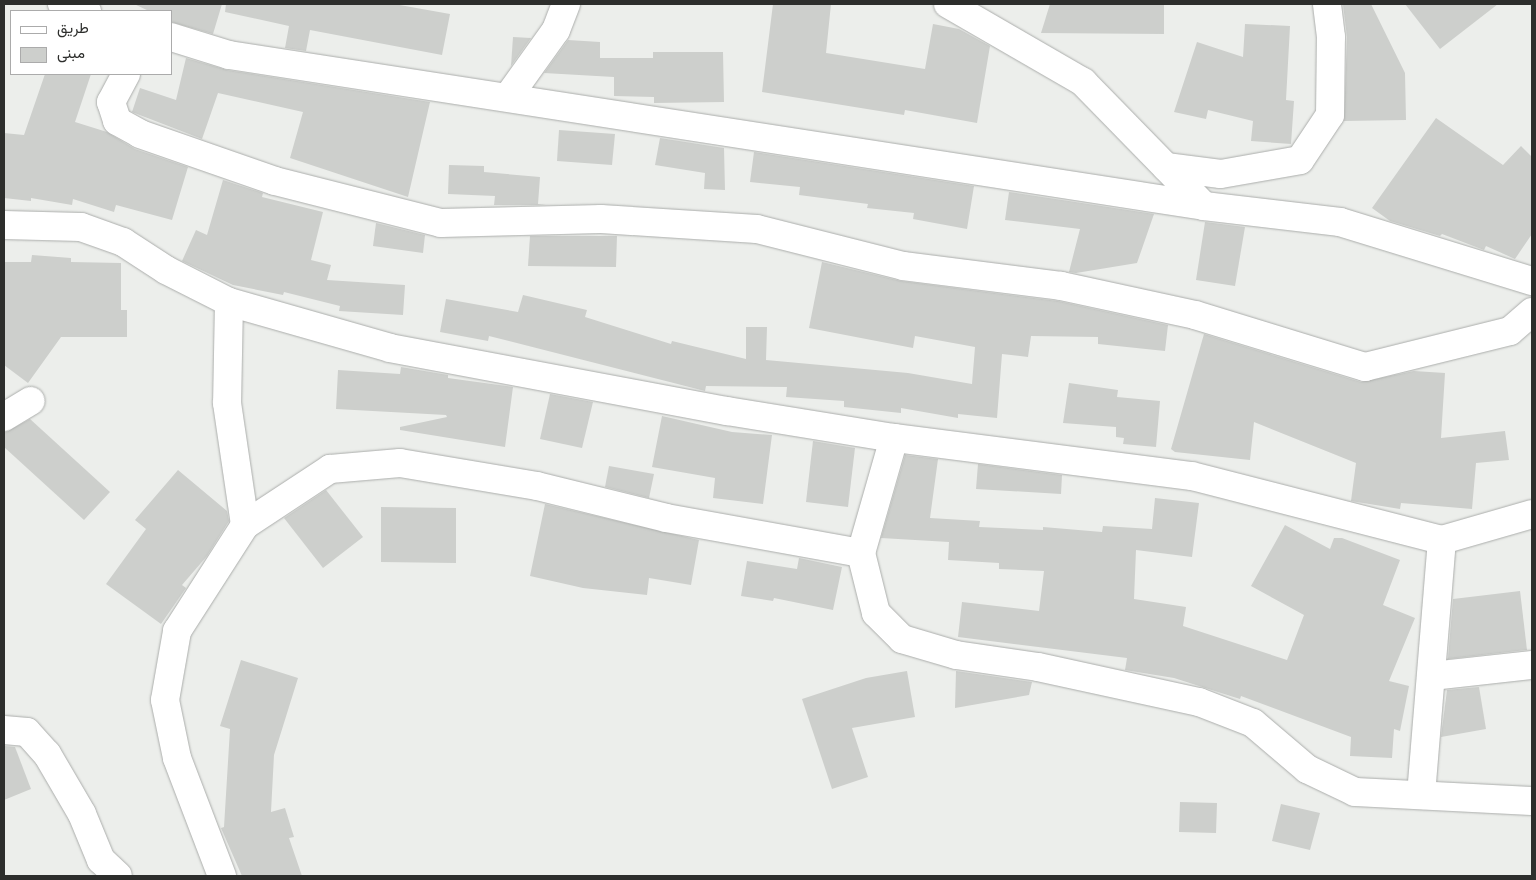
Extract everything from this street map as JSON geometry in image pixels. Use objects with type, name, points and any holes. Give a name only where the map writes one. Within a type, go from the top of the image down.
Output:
[{"type":"street","points":[[62,4],[83,10]]},
{"type":"street","points":[[508,97],[556,30],[566,4]]},
{"type":"street","points":[[948,4],[1083,82],[1204,206]]},
{"type":"street","points":[[1166,167],[1221,174],[1300,160],[1330,115],[1331,37],[1327,4]]},
{"type":"street","points":[[172,37],[229,55],[1204,206],[1340,222],[1532,281]]},
{"type":"street","points":[[126,75],[112,102],[117,121],[140,134],[275,181],[441,223],[601,219],[757,229],[903,266],[1061,286],[1195,315],[1364,367],[1510,331],[1532,312]]},
{"type":"street","points":[[4,225],[81,227],[123,242],[166,270],[229,302],[390,348],[727,410],[894,438],[1192,476],[1442,540],[1532,514]]},
{"type":"street","points":[[229,302],[227,403],[244,524]]},
{"type":"street","points":[[4,416],[31,401]]},
{"type":"street","points":[[894,438],[861,553],[876,613],[902,639],[956,655],[1038,667],[1199,702],[1252,724],[1307,769],[1355,792],[1532,801]]},
{"type":"street","points":[[222,876],[177,758],[166,700],[177,631],[244,524],[330,469],[400,462],[537,486],[666,518],[861,553]]},
{"type":"street","points":[[1420,795],[1432,676],[1442,540]]},
{"type":"street","points":[[1432,676],[1532,665]]},
{"type":"street","points":[[4,730],[27,732],[47,754],[82,814],[101,860],[118,876]]},
{"type":"building","points":[[134,4],[222,4],[213,34],[172,22],[172,10],[147,10]]},
{"type":"building","points":[[226,4],[394,4],[450,14],[442,55],[310,30],[306,51],[285,48],[289,26],[225,12]]},
{"type":"building","points":[[773,4],[831,4],[826,53],[925,69],[933,24],[959,29],[990,46],[977,123],[905,110],[904,115],[762,92]]},
{"type":"building","points":[[1050,4],[1164,4],[1164,34],[1041,33]]},
{"type":"building","points":[[1343,4],[1371,4],[1405,73],[1406,120],[1344,121],[1347,37]]},
{"type":"building","points":[[1405,4],[1498,4],[1440,49]]},
{"type":"building","points":[[1245,24],[1290,26],[1286,100],[1294,101],[1291,144],[1251,141],[1253,121],[1208,110],[1206,119],[1174,112],[1197,42],[1243,57]]},
{"type":"building","points":[[513,37],[531,38],[511,66]]},
{"type":"building","points":[[568,40],[600,42],[600,58],[653,58],[653,52],[723,52],[724,102],[654,103],[654,97],[614,96],[614,77],[544,73]]},
{"type":"building","points":[[186,58],[227,70],[430,102],[408,197],[290,158],[303,112],[218,93],[202,139],[132,112],[140,88],[176,100]]},
{"type":"building","points":[[45,75],[91,75],[75,122],[107,132],[135,149],[188,167],[172,220],[116,205],[114,212],[73,199],[72,205],[31,198],[31,201],[4,198],[4,133],[24,135]]},
{"type":"building","points":[[1436,118],[1503,165],[1521,146],[1532,157],[1532,234],[1515,259],[1486,246],[1484,250],[1442,234],[1440,236],[1390,221],[1372,208]]},
{"type":"building","points":[[559,130],[615,134],[612,165],[557,161]]},
{"type":"building","points":[[660,138],[724,148],[725,190],[704,189],[705,173],[655,165]]},
{"type":"building","points":[[754,152],[974,186],[967,229],[913,219],[914,213],[867,208],[868,204],[799,195],[800,187],[750,182]]},
{"type":"building","points":[[449,165],[484,166],[484,172],[540,177],[538,204],[546,205],[494,205],[495,196],[448,194]]},
{"type":"building","points":[[223,180],[263,193],[262,197],[323,212],[311,260],[331,265],[327,280],[405,285],[403,315],[339,311],[340,306],[284,292],[283,295],[233,285],[182,261],[196,230],[207,235]]},
{"type":"building","points":[[1009,192],[1154,214],[1137,263],[1076,273],[1069,272],[1080,229],[1005,220]]},
{"type":"building","points":[[1205,222],[1245,227],[1235,286],[1196,280]]},
{"type":"building","points":[[376,223],[425,235],[423,253],[373,246]]},
{"type":"building","points":[[530,236],[617,236],[616,267],[528,266]]},
{"type":"building","points":[[32,255],[71,258],[71,262],[121,263],[121,310],[127,310],[127,337],[61,337],[28,383],[4,365],[4,262],[31,262]]},
{"type":"building","points":[[822,262],[901,281],[1058,301],[1168,325],[1165,351],[1098,344],[1098,337],[1031,336],[1028,357],[1002,354],[997,418],[958,414],[958,418],[901,408],[901,413],[844,407],[844,401],[786,397],[787,387],[706,386],[705,391],[489,336],[488,341],[440,332],[446,299],[518,312],[523,295],[587,310],[585,317],[671,344],[672,341],[746,359],[746,327],[767,327],[766,360],[908,373],[972,384],[975,347],[915,336],[913,348],[809,328]]},
{"type":"building","points":[[1204,334],[1361,382],[1414,371],[1445,373],[1441,438],[1505,431],[1509,460],[1476,463],[1472,509],[1401,503],[1400,509],[1351,501],[1356,463],[1254,422],[1250,460],[1175,452],[1171,449]]},
{"type":"building","points":[[401,367],[448,375],[448,378],[513,387],[505,447],[400,430],[400,427],[447,417],[446,415],[336,409],[338,370],[400,374]]},
{"type":"building","points":[[1069,383],[1118,390],[1117,397],[1160,401],[1156,447],[1123,444],[1124,438],[1116,437],[1116,427],[1063,423]]},
{"type":"building","points":[[550,394],[593,402],[582,448],[540,439]]},
{"type":"building","points":[[662,416],[732,432],[772,435],[763,504],[713,498],[715,478],[652,467]]},
{"type":"building","points":[[30,419],[110,492],[84,520],[4,447],[4,433]]},
{"type":"building","points":[[813,441],[855,448],[848,507],[806,502]]},
{"type":"building","points":[[905,455],[938,459],[930,518],[980,521],[979,527],[1043,530],[1043,527],[1102,532],[1103,526],[1152,529],[1155,498],[1199,503],[1192,557],[1136,550],[1134,599],[1186,607],[1183,626],[1287,660],[1304,615],[1251,586],[1285,525],[1330,549],[1334,538],[1342,538],[1400,560],[1383,605],[1415,618],[1389,681],[1409,686],[1400,731],[1394,729],[1392,758],[1350,756],[1351,737],[1241,696],[1240,699],[1174,678],[1125,670],[1127,658],[958,637],[962,602],[1039,611],[1044,571],[999,569],[999,563],[948,560],[949,542],[881,538]]},
{"type":"building","points":[[978,464],[1062,475],[1061,494],[976,489]]},
{"type":"building","points":[[609,466],[654,474],[649,498],[605,487]]},
{"type":"building","points":[[178,470],[227,511],[229,521],[207,556],[182,585],[186,588],[161,624],[106,584],[146,529],[135,520]]},
{"type":"building","points":[[326,490],[363,537],[323,568],[284,518]]},
{"type":"building","points":[[545,504],[699,540],[691,585],[649,578],[647,595],[583,588],[530,576]]},
{"type":"building","points":[[381,507],[456,508],[456,563],[381,562]]},
{"type":"building","points":[[799,558],[842,567],[833,610],[774,598],[773,601],[741,596],[747,561],[797,569]]},
{"type":"building","points":[[1520,591],[1527,650],[1448,659],[1453,599]]},
{"type":"building","points":[[241,660],[298,678],[274,755],[271,812],[285,808],[294,837],[289,838],[302,876],[242,876],[221,828],[224,827],[230,729],[220,726]]},
{"type":"building","points":[[907,671],[915,717],[852,728],[868,777],[832,789],[802,699],[866,678]]},
{"type":"building","points":[[956,671],[1032,682],[1029,695],[955,708]]},
{"type":"building","points":[[1479,687],[1486,729],[1441,737],[1447,690]]},
{"type":"building","points":[[4,746],[15,747],[31,789],[4,800]]},
{"type":"building","points":[[1180,802],[1217,803],[1216,833],[1179,832]]},
{"type":"building","points":[[1281,804],[1320,813],[1310,850],[1272,841]]}]
